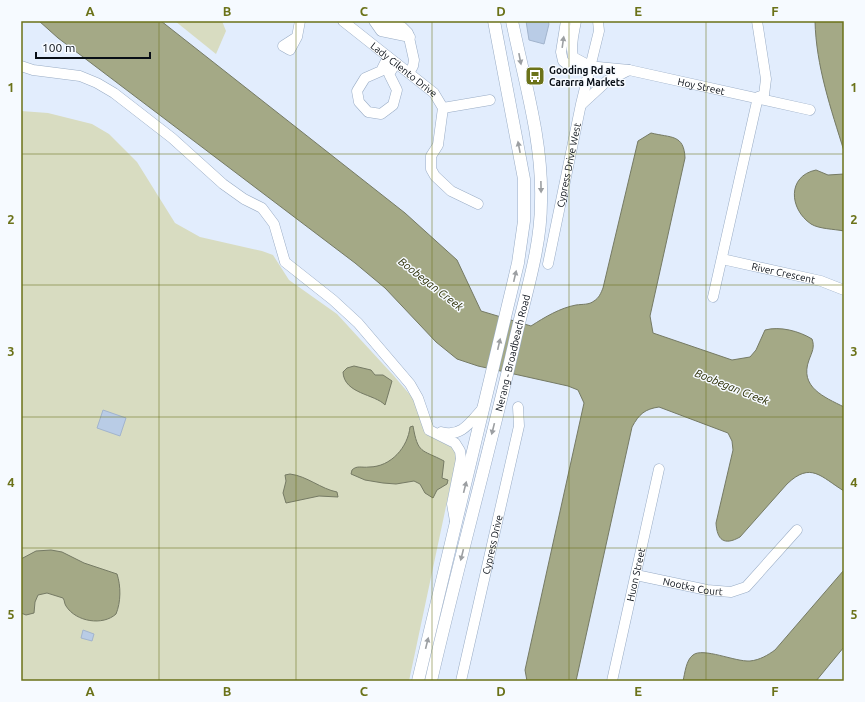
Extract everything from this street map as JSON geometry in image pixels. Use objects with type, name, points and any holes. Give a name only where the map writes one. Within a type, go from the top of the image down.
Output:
[{"type":"main road","name":"Nerang - Broadbeach Road","points":[[418,681],[522,244],[525,190],[520,152],[494,21]]},
{"type":"main road","name":"Nerang - Broadbeach Road","points":[[431,681],[506,377],[538,238],[541,218],[542,188],[537,141],[512,21]]},
{"type":"street","points":[[297,37],[300,21]]},
{"type":"street","name":"Lady Cilento Drive","points":[[343,21],[434,93],[443,108],[438,145],[431,156],[430,164],[435,176],[451,192],[478,204]]},
{"type":"street","points":[[374,21],[382,31],[410,37]]},
{"type":"street","points":[[377,21],[402,27],[410,37],[414,64],[409,73]]},
{"type":"street","name":"Hoy Street","points":[[566,21],[561,52],[563,61],[567,64],[629,70],[758,97],[810,110]]},
{"type":"street","name":"Hoy Street","points":[[576,21],[572,42],[573,57],[592,67]]},
{"type":"street","name":"Cypress Drive West","points":[[548,264],[581,104],[592,67],[599,32],[598,21]]},
{"type":"street","points":[[714,297],[758,97],[764,95],[766,79],[757,21]]},
{"type":"street","points":[[388,57],[381,71],[364,78],[357,91],[359,102],[368,112],[381,114],[393,105],[397,90],[389,74],[396,63]]},
{"type":"street","points":[[21,66],[32,70],[80,76],[97,83],[114,93],[172,138],[223,184],[244,199],[262,208],[274,224],[285,262],[304,279],[333,300],[358,323],[410,384],[418,398],[429,430],[455,443],[460,451],[461,459],[452,504],[456,525]]},
{"type":"street","points":[[581,104],[607,81],[629,70]]},
{"type":"street","points":[[443,108],[490,100]]},
{"type":"street","name":"River Crescent","points":[[722,259],[821,280],[844,290]]},
{"type":"street","name":"Cypress Drive","points":[[461,681],[519,426],[518,406]]},
{"type":"street","points":[[426,420],[436,430],[449,434],[459,433],[467,427],[484,407]]},
{"type":"street","points":[[455,443],[459,433]]},
{"type":"street","name":"Huon Street","points":[[612,681],[659,469]]},
{"type":"street","name":"Nootka Court","points":[[636,575],[707,590],[731,592],[746,587],[797,530]]},
{"type":"shaded area","points":[[175,21],[222,21],[226,31],[216,54]]},
{"type":"shaded area","points":[[21,111],[48,113],[92,124],[109,134],[137,162],[175,223],[200,237],[262,251],[273,255],[289,280],[337,314],[394,376],[417,403],[421,422],[458,450],[409,681],[21,681]]},
{"type":"water","name":"Boobegan Creek","points":[[39,21],[161,21],[405,213],[457,260],[481,311],[531,326],[558,311],[570,306],[590,303],[599,297],[603,288],[638,141],[651,133],[675,138],[682,145],[685,158],[650,316],[653,333],[732,360],[750,357],[756,350],[765,330],[789,330],[812,339],[813,350],[807,369],[807,377],[810,384],[822,395],[844,407],[844,491],[816,474],[810,472],[803,473],[795,477],[787,484],[740,537],[730,541],[722,540],[718,534],[716,523],[733,450],[732,441],[728,433],[659,407],[646,411],[640,415],[632,427],[576,681],[527,681],[525,670],[584,403],[578,390],[568,386],[478,366],[457,359],[436,342],[385,288],[355,263],[58,38]]},
{"type":"water","points":[[815,21],[844,21],[844,151],[821,71]]},
{"type":"water","points":[[816,170],[828,175],[844,174],[844,231],[814,226],[804,218],[798,210],[794,194],[796,186],[800,179],[807,173]]},
{"type":"water","points":[[354,366],[371,370],[375,375],[383,375],[392,381],[385,405],[349,385],[343,372],[347,368]]},
{"type":"water","points":[[413,426],[417,442],[422,450],[444,461],[442,478],[448,480],[447,484],[437,490],[433,498],[425,493],[420,484],[414,481],[396,484],[383,483],[365,480],[351,474],[352,470],[356,468],[377,466],[391,460],[406,442],[410,427]]},
{"type":"water","points":[[290,474],[302,477],[337,492],[338,497],[319,496],[286,503],[283,493],[286,481],[285,475]]},
{"type":"water","points":[[51,550],[62,552],[84,563],[117,574],[120,594],[116,614],[111,618],[104,620],[97,621],[83,619],[70,611],[65,605],[63,598],[47,593],[38,595],[35,602],[34,613],[26,615],[21,613],[21,559],[36,551]]},
{"type":"water","points":[[844,570],[844,647],[816,681],[683,681],[689,660],[693,655],[698,653],[750,661],[767,655],[775,650]]},
{"type":"building","points":[[526,21],[548,21],[549,24],[544,44],[529,40]]},
{"type":"building","points":[[103,410],[126,418],[120,436],[97,428]]},
{"type":"building","points":[[83,630],[94,634],[92,641],[81,638]]},
{"type":"place","name":"Gooding Rd at Cararra Markets","points":[[535,76]]}]
